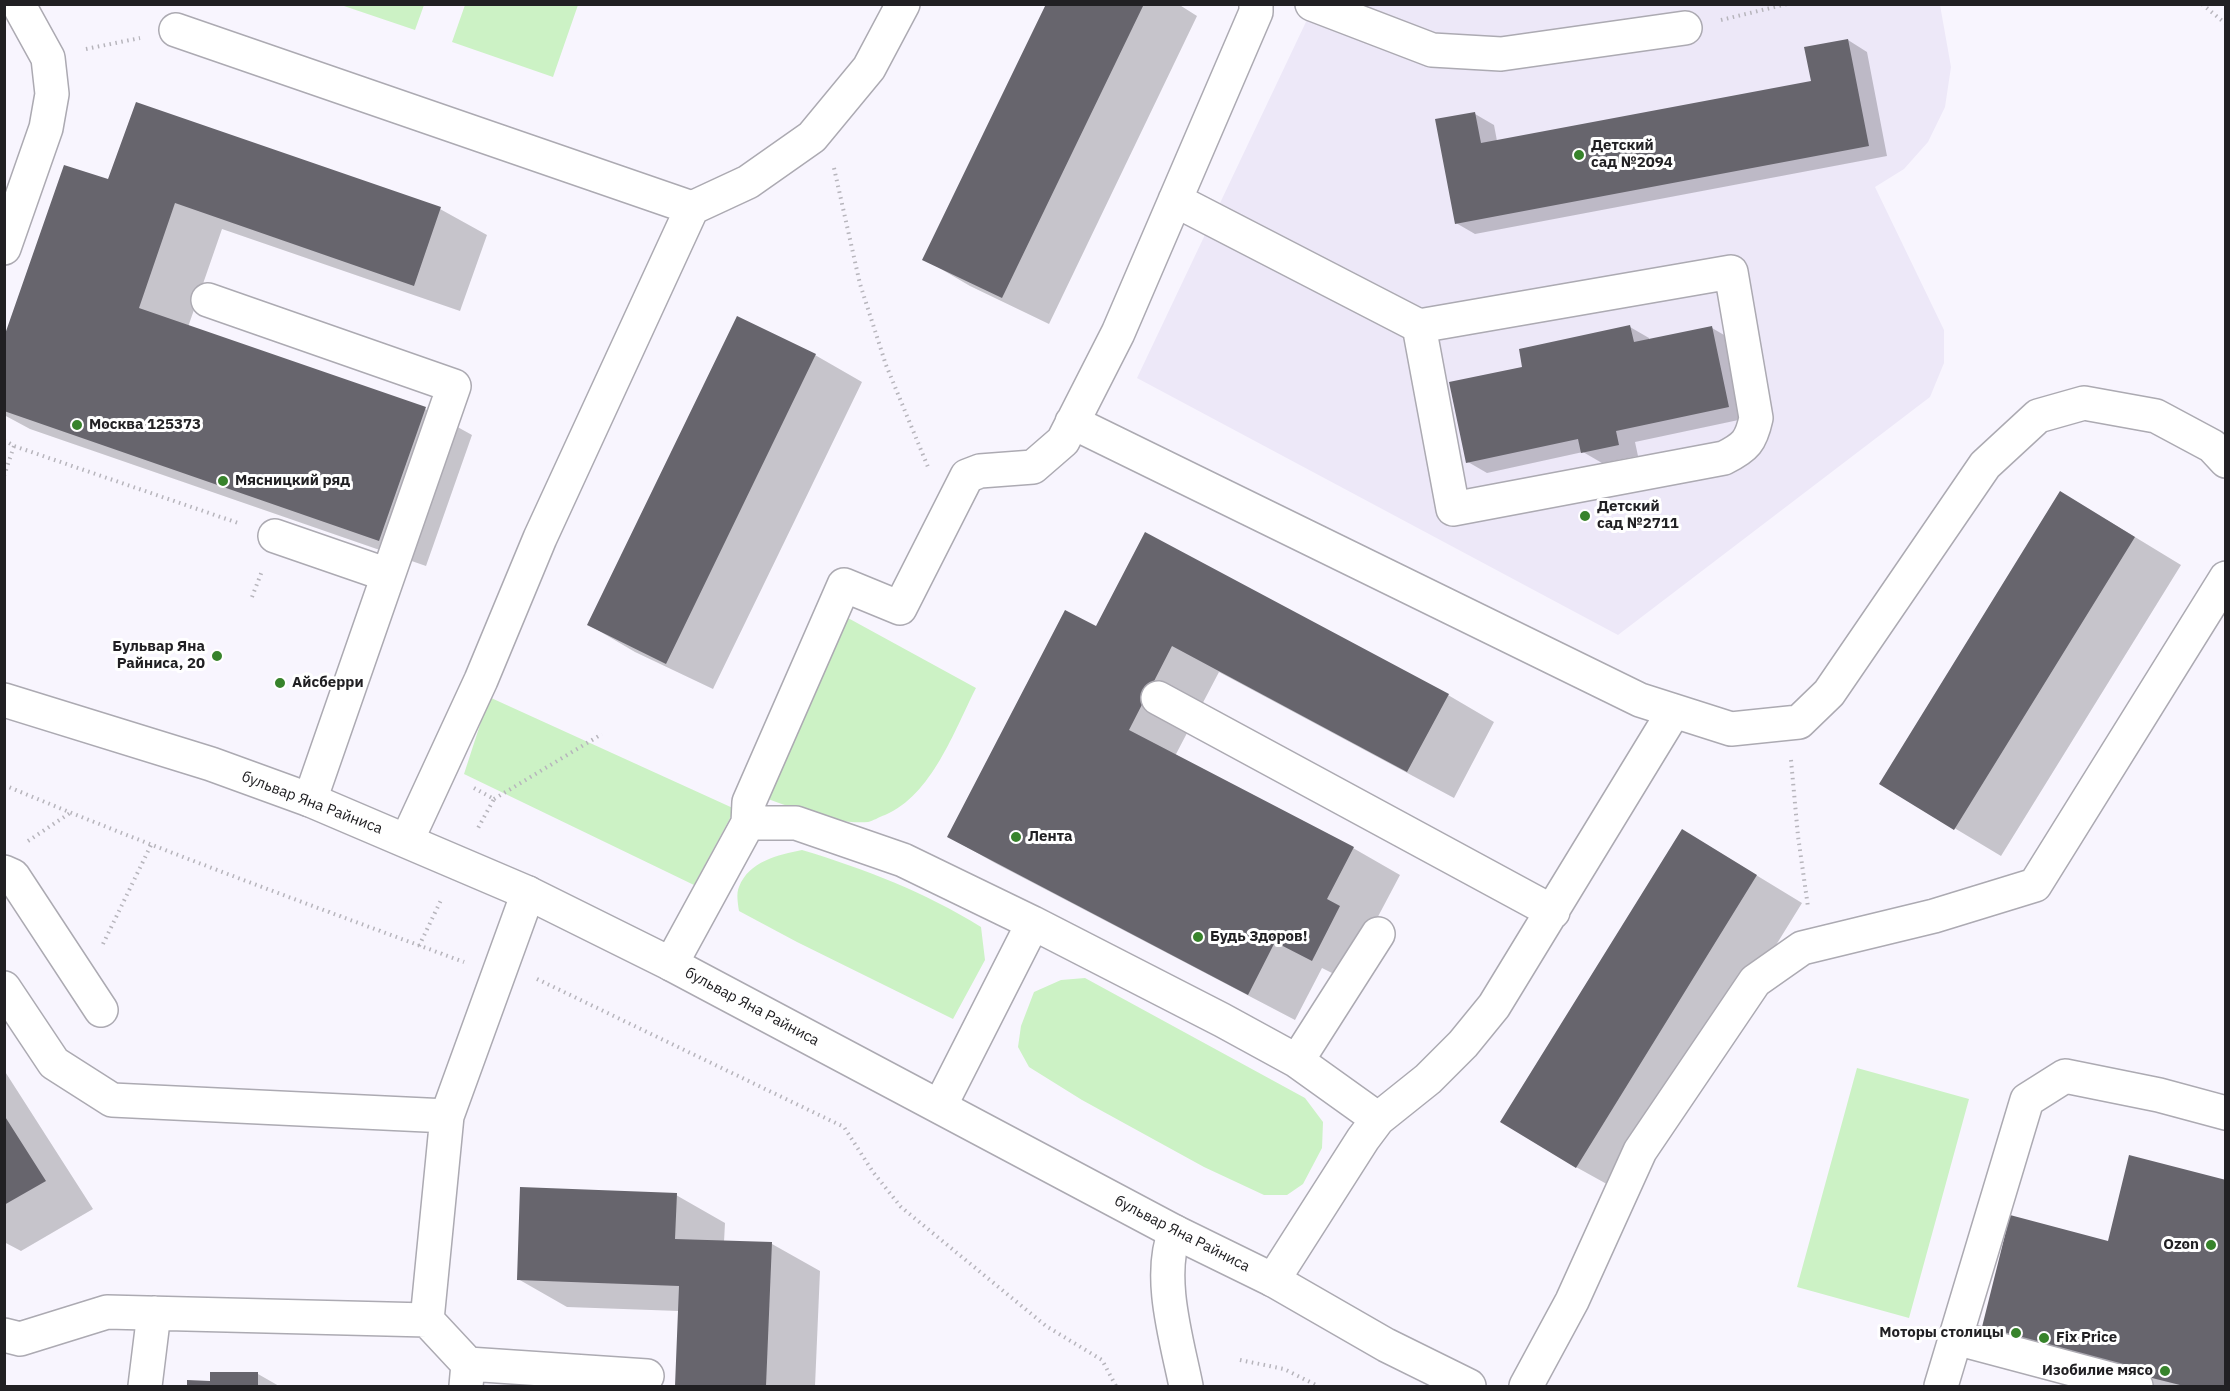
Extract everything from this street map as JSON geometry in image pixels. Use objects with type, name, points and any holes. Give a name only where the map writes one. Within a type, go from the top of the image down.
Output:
[{"type":"main road","points":[[407,840],[481,680],[540,538],[692,208],[748,182],[812,137],[869,68],[903,4]]},
{"type":"main road","points":[[671,964],[748,823],[749,802],[844,585],[900,608],[967,477],[980,471],[1033,467],[1063,441],[1118,333],[1256,12],[1256,4]]},
{"type":"main road","points":[[1312,4],[1432,50],[1501,54],[1685,28]]},
{"type":"main road","points":[[4,248],[50,112],[52,85],[48,58],[18,12]]},
{"type":"main road","points":[[176,30],[692,208]]},
{"type":"main road","points":[[1175,200],[1419,326],[1731,272],[1756,418],[1752,436],[1740,450],[1724,458],[1453,509],[1419,326]]},
{"type":"main road","points":[[208,300],[454,386],[310,800]]},
{"type":"main road","points":[[1072,422],[1640,700],[1731,729],[1799,722],[1829,693],[1985,465],[2038,416],[2084,403],[2156,416],[2212,446],[2226,460]]},
{"type":"main road","points":[[275,536],[388,575]]},
{"type":"main road","points":[[1526,1386],[1572,1301],[1640,1151],[1755,981],[1802,948],[1934,916],[2035,885],[2226,578]]},
{"type":"main road","points":[[1158,698],[1553,912]]},
{"type":"main road","name":"бульвар Яна Райниса","points":[[4,700],[211,764],[310,800],[528,893],[671,964],[1175,1232],[1273,1280],[1386,1345],[1469,1386]]},
{"type":"main road","points":[[1273,1280],[1378,1119],[1428,1079],[1463,1044],[1494,1006],[1674,711]]},
{"type":"main road","points":[[748,823],[796,823],[903,860],[1033,923],[1222,1020],[1297,1061],[1378,1119]]},
{"type":"main road","points":[[4,872],[13,876],[92,997]]},
{"type":"main road","points":[[528,893],[447,1116],[428,1320],[467,1375],[634,1379]]},
{"type":"main road","points":[[940,1106],[1033,923]]},
{"type":"main road","points":[[1297,1061],[1378,934]]},
{"type":"main road","points":[[4,988],[54,1063],[112,1100],[447,1116]]},
{"type":"main road","points":[[1941,1386],[2027,1100],[2065,1076],[2159,1095],[2226,1113]]},
{"type":"main road","points":[[1175,1232],[1168,1276],[1186,1386]]},
{"type":"main road","points":[[4,1335],[20,1339],[107,1312],[428,1320]]},
{"type":"main road","points":[[145,1386],[154,1313]]},
{"type":"main road","points":[[1956,1338],[2098,1381],[2136,1386]]},
{"type":"path","points":[[1685,28],[1786,4]]},
{"type":"path","points":[[2202,4],[2226,24]]},
{"type":"path","points":[[48,58],[176,30]]},
{"type":"path","points":[[823,124],[860,284],[886,365],[949,512]]},
{"type":"path","points":[[4,440],[15,446],[275,536]]},
{"type":"path","points":[[4,476],[15,446]]},
{"type":"path","points":[[1788,723],[1798,836],[1815,946]]},
{"type":"path","points":[[494,799],[602,735]]},
{"type":"path","points":[[4,785],[264,889],[499,975],[530,976],[844,1127],[873,1172],[901,1207],[1046,1326],[1102,1359],[1116,1386]]},
{"type":"path","points":[[23,844],[70,813]]},
{"type":"path","points":[[92,997],[151,845]]},
{"type":"path","points":[[1240,1359],[1284,1369],[1318,1386]]},
{"type":"shaded area","points":[[1314,5],[1940,5],[1951,67],[1945,107],[1928,142],[1904,169],[1875,187],[1944,330],[1944,363],[1930,397],[1618,635],[1137,378]]},
{"type":"green space","points":[[424,4],[415,30],[341,5]]},
{"type":"green space","points":[[465,5],[578,5],[553,77],[452,42]]},
{"type":"green space","points":[[848,618],[976,688],[950,742],[929,777],[902,806],[868,822],[829,818],[765,798]]},
{"type":"green space","points":[[489,697],[735,809],[694,885],[464,774]]},
{"type":"green space","points":[[802,850],[894,882],[960,914],[981,927],[985,960],[953,1019],[739,911],[738,889],[750,871],[774,857]]},
{"type":"green space","points":[[1085,978],[1305,1098],[1323,1122],[1322,1148],[1303,1184],[1287,1195],[1264,1195],[1204,1167],[1082,1100],[1029,1067],[1018,1047],[1021,1026],[1034,992],[1061,980]]},
{"type":"green space","points":[[1857,1068],[1969,1099],[1909,1318],[1797,1287]]},
{"type":"building","points":[[1046,4],[1144,4],[1002,298],[922,260]]},
{"type":"building","points":[[1848,39],[1869,146],[1455,224],[1435,119],[1475,112],[1481,143],[1811,81],[1804,47]]},
{"type":"building","points":[[136,102],[441,207],[414,286],[175,203],[139,308],[426,407],[379,541],[4,411],[4,337],[64,165],[108,179]]},
{"type":"building","points":[[737,316],[816,354],[666,664],[587,625]]},
{"type":"building","points":[[1630,325],[1634,342],[1712,326],[1729,407],[1616,431],[1619,445],[1581,453],[1578,439],[1466,463],[1449,382],[1522,367],[1519,349]]},
{"type":"building","points":[[2060,491],[2135,537],[1954,830],[1879,784]]},
{"type":"building","points":[[1145,532],[1449,694],[1407,772],[1172,646],[1129,730],[1354,847],[1327,899],[1340,906],[1312,961],[1275,942],[1248,995],[947,837],[1065,610],[1096,626]]},
{"type":"building","points":[[1682,829],[1757,875],[1576,1168],[1500,1122]]},
{"type":"building","points":[[4,1115],[46,1181],[4,1205]]},
{"type":"building","points":[[2129,1155],[2226,1180],[2224,1386],[2184,1386],[1980,1335],[2010,1215],[2108,1241]]},
{"type":"building","points":[[520,1187],[677,1193],[675,1239],[772,1242],[766,1386],[675,1386],[679,1286],[517,1280]]},
{"type":"building","points":[[210,1372],[258,1372],[258,1386],[187,1386],[187,1380],[210,1381]]},
{"type":"place","name":"Детский сад №2094","points":[[1579,155]]},
{"type":"place","name":"Москва 125373","points":[[77,425]]},
{"type":"place","name":"Мясницкий ряд","points":[[223,481]]},
{"type":"place","name":"Детский сад №2711","points":[[1585,516]]},
{"type":"place","name":"Бульвар Яна Райниса, 20","points":[[217,656]]},
{"type":"place","name":"Айсберри","points":[[280,683]]},
{"type":"place","name":"Лента","points":[[1016,837]]},
{"type":"place","name":"Будь Здоров!","points":[[1198,937]]},
{"type":"place","name":"Ozon","points":[[2211,1245]]},
{"type":"place","name":"Моторы столицы","points":[[2016,1333]]},
{"type":"place","name":"Fix Price","points":[[2044,1338]]},
{"type":"place","name":"Изобилие мясо","points":[[2165,1371]]}]
